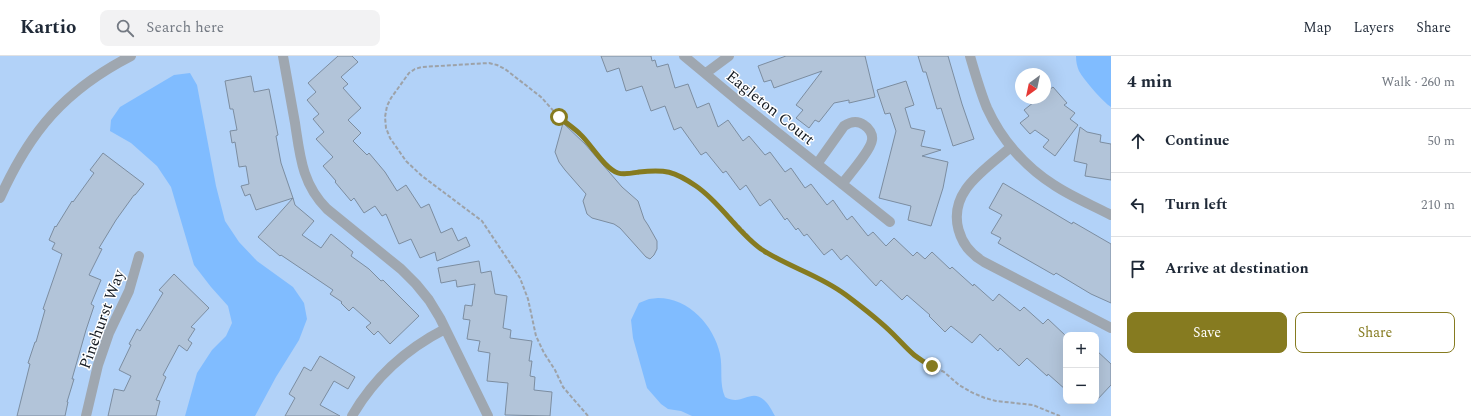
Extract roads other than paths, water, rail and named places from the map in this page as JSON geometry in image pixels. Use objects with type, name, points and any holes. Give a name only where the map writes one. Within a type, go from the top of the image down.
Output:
[{"type":"street","points":[[0,198],[16,164],[46,120],[86,83],[112,66],[131,56]]},
{"type":"street","points":[[284,56],[301,161],[303,171],[310,187],[320,203],[327,210],[401,269],[429,300],[488,416]]},
{"type":"street","name":"Eagleton Court","points":[[684,56],[890,222]]},
{"type":"street","name":"Eagleton Court","points":[[706,73],[729,56]]},
{"type":"street","points":[[970,56],[981,94],[1000,132],[1011,146],[1028,165],[1055,186],[1111,215]]},
{"type":"street","name":"Eagleton Court","points":[[817,164],[844,126],[855,122],[863,124],[869,129],[872,135],[872,142],[868,150],[842,184]]},
{"type":"street","points":[[1011,146],[973,181],[962,195],[957,212],[959,233],[965,245],[970,252],[984,262],[1111,328]]},
{"type":"street","name":"Pinehurst Way","points":[[86,416],[104,346],[109,332],[129,291],[139,256]]},
{"type":"street","points":[[352,416],[360,401],[377,380],[397,360],[445,329]]},
{"type":"water","points":[[1076,56],[1111,56],[1111,107],[1099,96],[1081,75],[1077,66]]},
{"type":"water","points":[[190,73],[197,85],[216,186],[225,221],[239,242],[257,261],[293,287],[304,303],[307,319],[299,340],[276,377],[255,416],[185,416],[197,373],[212,350],[226,336],[232,323],[228,306],[194,265],[171,187],[157,166],[131,143],[110,131],[111,120],[120,107],[174,75]]},
{"type":"water","points":[[649,299],[669,299],[690,308],[706,324],[712,333],[720,354],[722,386],[725,397],[731,400],[736,400],[750,396],[759,397],[767,403],[775,416],[692,416],[681,411],[668,409],[661,404],[647,388],[633,338],[631,320],[639,303]]}]
